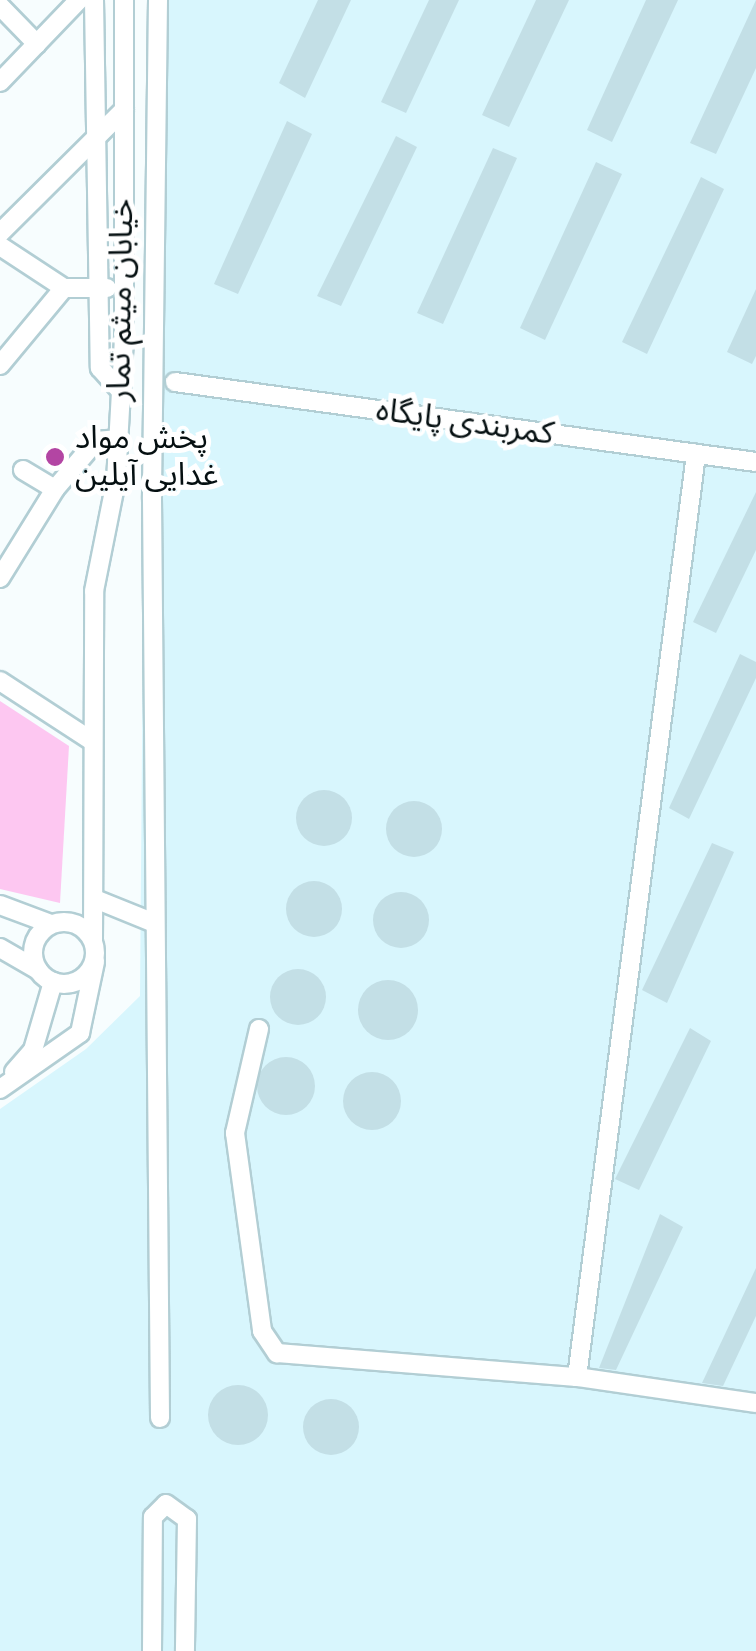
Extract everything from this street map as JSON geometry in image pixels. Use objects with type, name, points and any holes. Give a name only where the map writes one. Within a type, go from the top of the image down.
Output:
[{"type":"street","points":[[0,82],[79,0]]},
{"type":"street","points":[[94,0],[100,368],[121,390]]},
{"type":"street","name":"خیابان میثم تمار","points":[[0,1088],[80,1032],[95,993],[94,592],[119,439],[124,0]]},
{"type":"street","points":[[158,0],[152,922],[160,1418]]},
{"type":"street","points":[[0,6],[37,44]]},
{"type":"street","points":[[0,233],[124,110]]},
{"type":"street","points":[[0,246],[64,288],[122,288]]},
{"type":"street","points":[[0,365],[64,288]]},
{"type":"street","name":"کمربندی پایگاه","points":[[175,382],[756,462]]},
{"type":"street","points":[[2,571],[54,489],[96,441],[119,439]]},
{"type":"street","points":[[577,1377],[696,454]]},
{"type":"street","points":[[22,470],[54,489]]},
{"type":"street","points":[[0,681],[92,742]]},
{"type":"street","points":[[38,970],[34,942],[95,899],[152,922]]},
{"type":"street","points":[[0,905],[57,923],[94,946],[77,982],[53,982],[0,948]]},
{"type":"street","name":"خیابان میثم تمار","points":[[0,1088],[33,1050],[53,982]]},
{"type":"street","points":[[259,1029],[235,1134],[262,1331],[277,1353],[577,1377],[756,1403]]},
{"type":"street","points":[[152,1651],[153,1516],[166,1504],[186,1519],[185,1651]]},
{"type":"shaded area","points":[[148,0],[756,0],[756,1651],[0,1651],[0,1109],[86,1049],[140,996]]},
{"type":"shaded area","points":[[0,701],[69,746],[60,903],[0,889]]},
{"type":"building","points":[[318,0],[351,0],[305,98],[279,83]]},
{"type":"building","points":[[429,0],[459,0],[406,113],[381,102]]},
{"type":"building","points":[[536,0],[569,0],[509,127],[482,115]]},
{"type":"building","points":[[646,0],[678,0],[612,142],[587,130]]},
{"type":"building","points":[[756,0],[756,68],[716,154],[690,143]]},
{"type":"building","points":[[287,121],[312,134],[238,294],[214,284]]},
{"type":"building","points":[[396,136],[417,147],[341,306],[317,296]]},
{"type":"building","points":[[493,148],[517,158],[443,324],[417,313]]},
{"type":"building","points":[[596,162],[622,174],[545,340],[520,328]]},
{"type":"building","points":[[701,177],[724,189],[647,354],[622,342]]},
{"type":"building","points":[[756,289],[756,356],[752,364],[727,352]]},
{"type":"building","points":[[756,492],[756,550],[716,633],[693,622]]},
{"type":"building","points":[[740,654],[756,662],[756,678],[689,819],[669,808]]},
{"type":"building","points":[[324,790],[343,799],[352,818],[343,837],[324,846],[305,837],[296,818],[305,799]]},
{"type":"building","points":[[414,801],[433,810],[442,829],[433,848],[414,857],[395,848],[386,829],[395,810]]},
{"type":"building","points":[[712,843],[734,852],[667,1003],[642,990]]},
{"type":"building","points":[[314,881],[334,889],[342,909],[334,929],[314,937],[294,929],[286,909],[294,889]]},
{"type":"building","points":[[401,892],[420,901],[429,920],[420,939],[401,948],[382,939],[373,920],[382,901]]},
{"type":"building","points":[[298,969],[318,977],[326,997],[318,1017],[298,1025],[278,1017],[270,997],[278,977]]},
{"type":"building","points":[[388,980],[409,989],[418,1010],[409,1031],[388,1040],[367,1031],[358,1010],[367,989]]},
{"type":"building","points":[[690,1028],[711,1041],[639,1190],[615,1179]]},
{"type":"building","points":[[286,1057],[307,1065],[315,1086],[307,1107],[286,1115],[265,1107],[257,1086],[265,1065]]},
{"type":"building","points":[[372,1072],[393,1080],[401,1101],[393,1122],[372,1130],[351,1122],[343,1101],[351,1080]]},
{"type":"building","points":[[660,1214],[683,1227],[616,1370],[599,1368]]},
{"type":"building","points":[[756,1268],[756,1316],[723,1386],[702,1383]]},
{"type":"building","points":[[238,1385],[259,1394],[268,1415],[259,1436],[238,1445],[217,1436],[208,1415],[217,1394]]},
{"type":"building","points":[[331,1399],[351,1407],[359,1427],[351,1447],[331,1455],[311,1447],[303,1427],[311,1407]]},
{"type":"place","name":"پخش مواد غدایی آیلین","points":[[55,457]]}]
